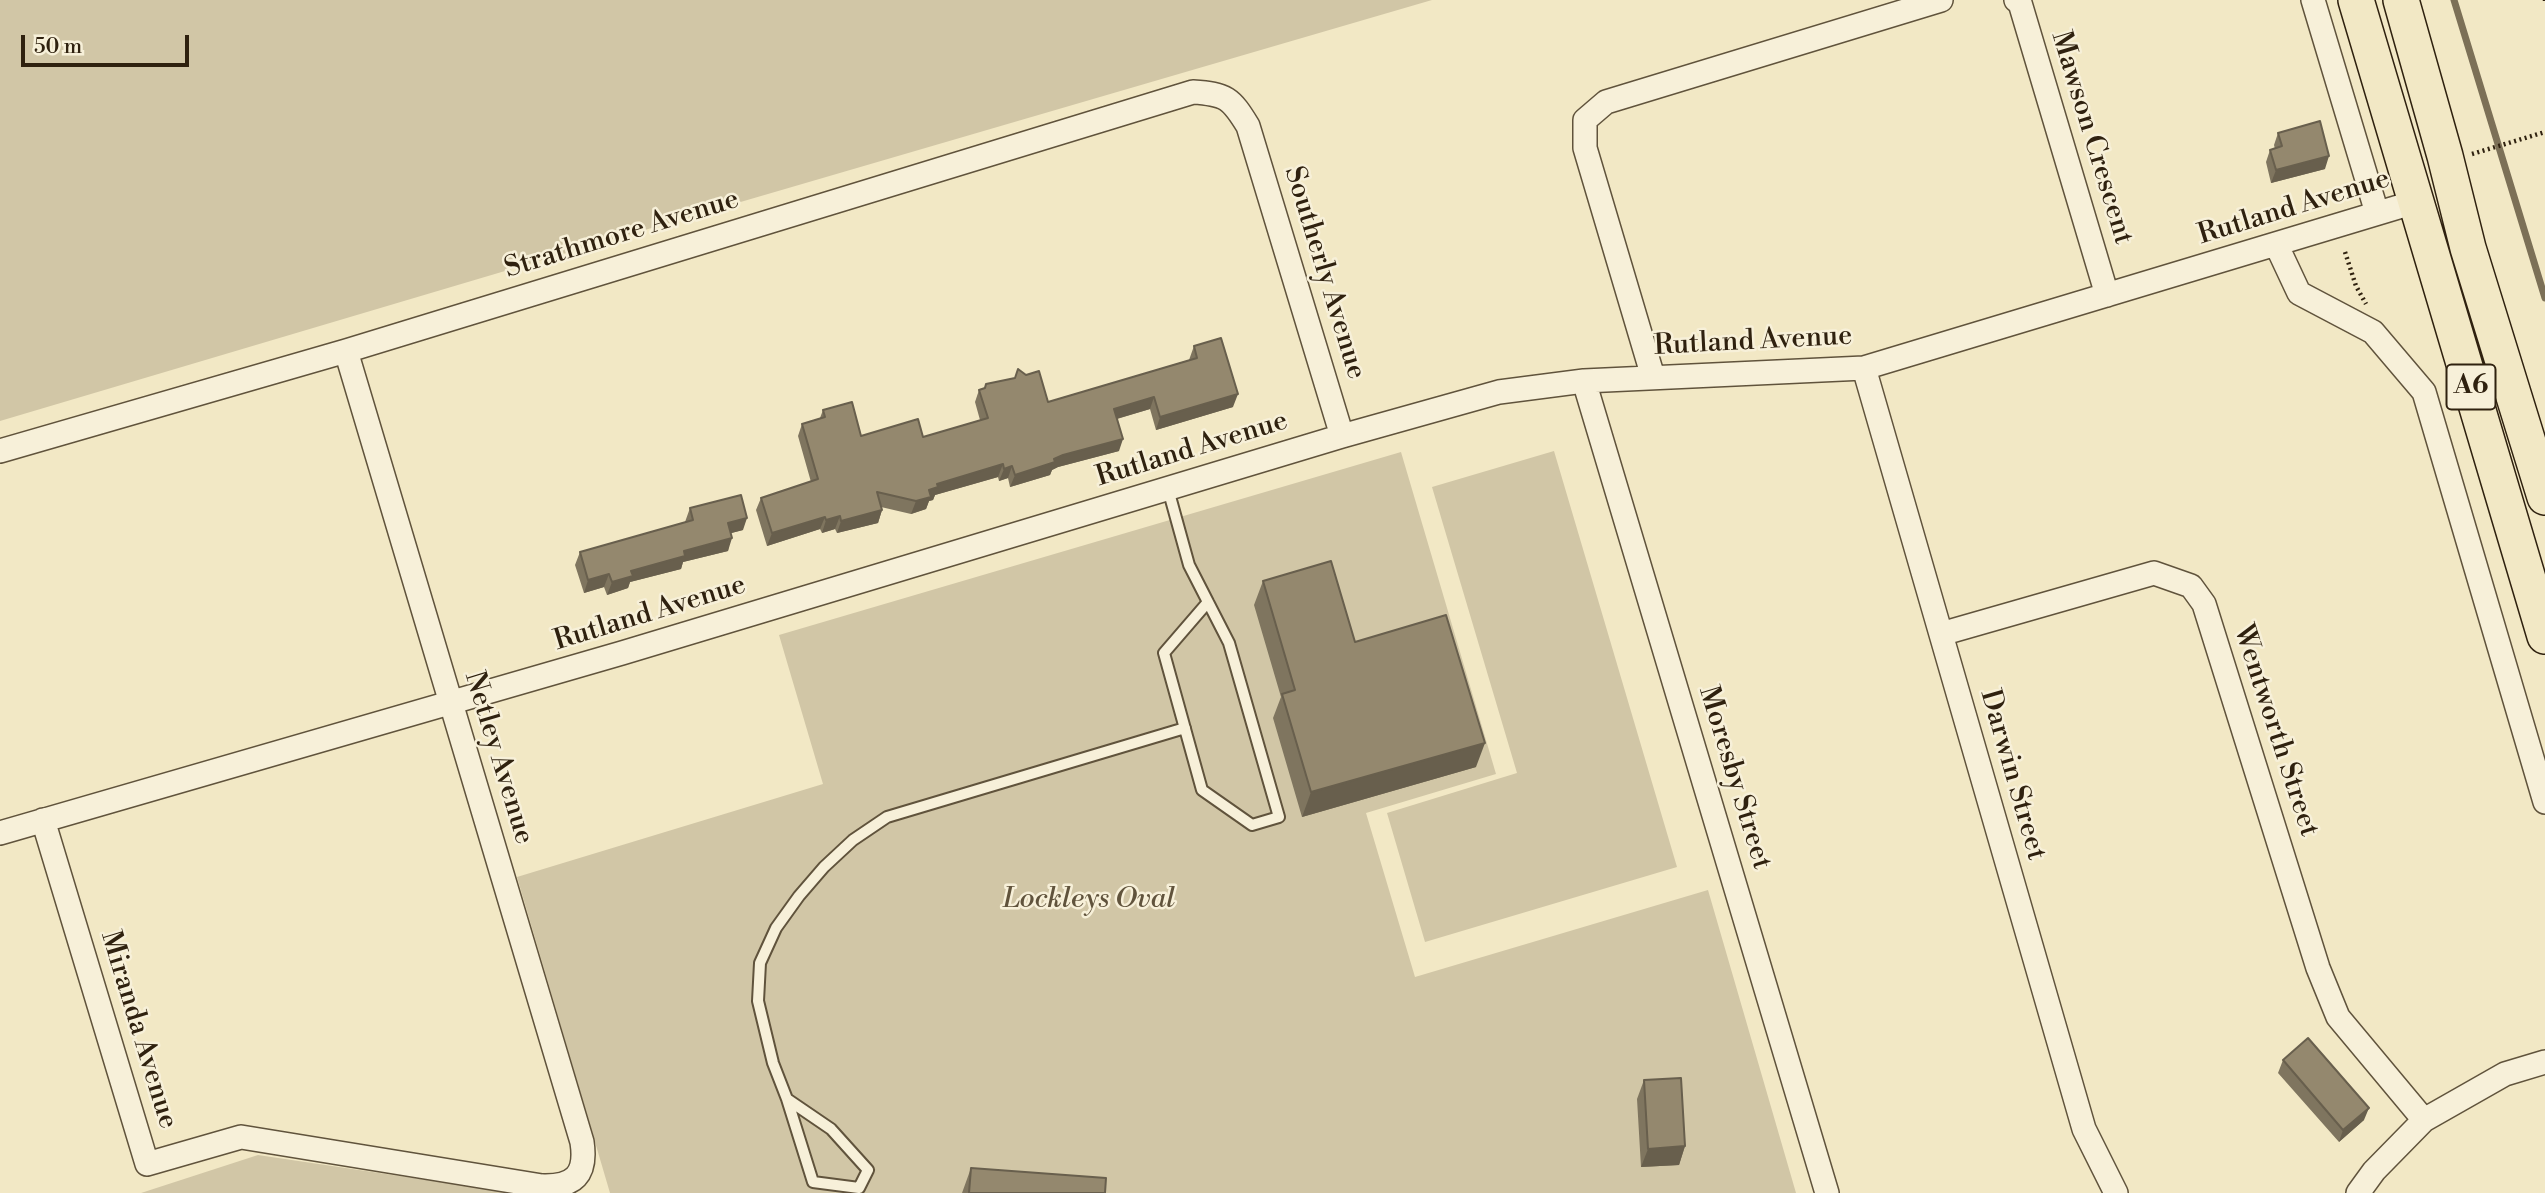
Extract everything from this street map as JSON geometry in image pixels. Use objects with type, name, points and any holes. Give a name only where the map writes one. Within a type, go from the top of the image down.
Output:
[{"type":"main road","name":"A6","points":[[2356,0],[2545,636]]},
{"type":"main road","name":"A6","points":[[2401,0],[2459,155],[2468,248],[2545,497]]},
{"type":"main road","points":[[2459,155],[2415,202],[2468,248]]},
{"type":"street","points":[[1653,377],[1585,148],[1585,120],[1606,102],[1941,0]]},
{"type":"street","name":"Mawson Crescent","points":[[2016,0],[2020,3],[2107,295]]},
{"type":"street","points":[[2314,0],[2377,213]]},
{"type":"street","name":"Strathmore Avenue","points":[[0,451],[346,351],[1193,92],[1219,94],[1236,107],[1248,126]]},
{"type":"street","name":"Southerly Avenue","points":[[1248,126],[1342,436]]},
{"type":"street","name":"Rutland Avenue","points":[[0,832],[451,703],[1342,436],[1499,392],[1584,380],[1864,368],[2415,202]]},
{"type":"street","points":[[2276,244],[2299,293],[2373,332],[2424,392],[2545,802]]},
{"type":"street","name":"Netley Avenue","points":[[346,351],[582,1142],[585,1157],[583,1167],[573,1181]]},
{"type":"street","name":"Darwin Street","points":[[1864,368],[2084,1129],[2116,1193]]},
{"type":"street","name":"Moresby Street","points":[[1584,380],[1827,1193]]},
{"type":"street","name":"Wentworth Street","points":[[1941,634],[2154,573],[2191,586],[2204,604],[2318,968],[2338,1017],[2424,1120]]},
{"type":"street","name":"Miranda Avenue","points":[[43,820],[147,1164],[241,1137],[542,1185],[560,1185],[573,1181]]},
{"type":"street","points":[[2358,1193],[2374,1171],[2424,1120],[2505,1074],[2545,1062]]},
{"type":"lane","points":[[1168,489],[1189,565],[1208,602],[1229,643],[1279,817],[1252,825],[1202,790],[1164,653],[1208,602]]},
{"type":"lane","points":[[787,1099],[831,1129],[868,1170],[859,1188],[813,1182],[765,1033],[758,1001],[760,963],[776,928],[799,896],[853,840],[887,817],[1185,729]]},
{"type":"path","points":[[2459,155],[2545,132]]},
{"type":"path","points":[[2345,252],[2356,286],[2370,311]]},
{"type":"green space","points":[[0,0],[1432,0],[0,421]]},
{"type":"green space","points":[[1554,451],[1677,867],[1425,942],[1387,813],[1517,773],[1432,487]]},
{"type":"green space","name":"Lockleys Oval","points":[[1401,452],[1496,774],[1366,813],[1415,977],[1708,890],[1796,1193],[610,1193],[517,877],[823,784],[779,635]]},
{"type":"green space","points":[[258,1155],[514,1193],[141,1193]]},
{"type":"building","points":[[2320,121],[2329,156],[2276,170],[2270,150],[2282,146],[2278,133]]},
{"type":"building","points":[[1221,338],[1238,394],[1160,417],[1154,397],[1114,409],[1123,439],[1063,455],[1054,459],[1055,462],[1015,475],[1012,466],[1004,469],[1003,464],[937,484],[938,487],[929,490],[931,497],[916,501],[877,492],[882,510],[841,521],[840,516],[826,520],[825,517],[772,533],[761,498],[818,479],[802,424],[825,417],[823,410],[852,402],[861,436],[918,419],[923,437],[988,418],[979,390],[985,388],[986,384],[1015,378],[1018,369],[1026,375],[1039,371],[1048,402],[1197,358],[1194,346]]},
{"type":"building","points":[[741,495],[747,518],[728,523],[732,538],[684,551],[685,556],[631,571],[633,576],[612,582],[609,574],[588,580],[580,552],[693,520],[690,508]]},
{"type":"building","points":[[1331,561],[1355,642],[1446,615],[1485,743],[1311,792],[1282,694],[1295,690],[1263,581]]},
{"type":"building","points":[[2308,1038],[2369,1108],[2343,1130],[2283,1060]]},
{"type":"building","points":[[1681,1078],[1685,1146],[1648,1149],[1644,1080]]},
{"type":"building","points":[[971,1168],[1106,1178],[1105,1193],[969,1193]]},
{"type":"waterway","points":[[2454,0],[2545,298]]}]
